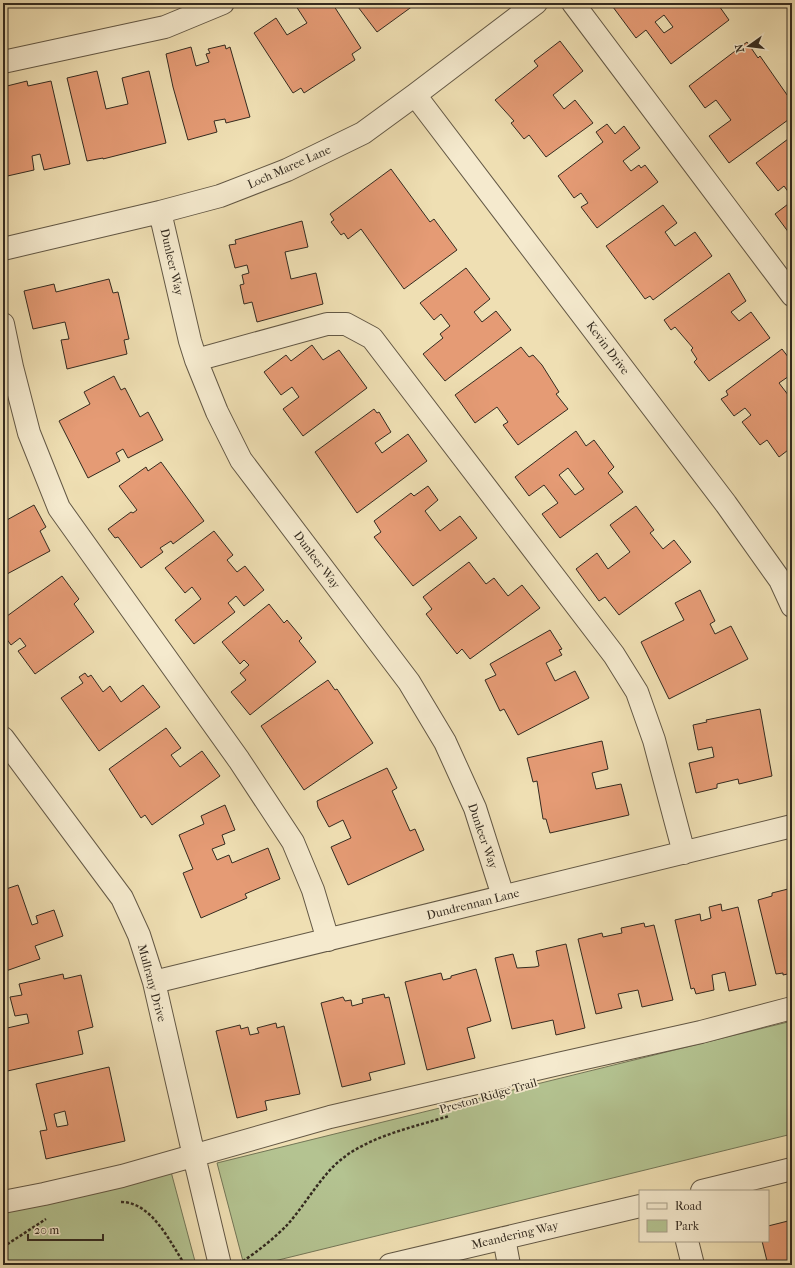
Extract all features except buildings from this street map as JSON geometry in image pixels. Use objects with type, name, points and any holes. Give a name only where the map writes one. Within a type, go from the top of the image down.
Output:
[{"type":"street","points":[[3,62],[165,27],[223,3]]},
{"type":"street","name":"Loch Maree Lane","points":[[3,249],[160,212],[220,196],[287,170],[363,133],[415,96],[536,3]]},
{"type":"street","points":[[573,3],[792,295]]},
{"type":"street","name":"Kevin Drive","points":[[415,96],[726,504],[780,580],[792,606]]},
{"type":"street","name":"Dunleer Way","points":[[160,212],[190,341],[217,412],[242,460],[410,682],[445,742],[475,808],[503,896]]},
{"type":"street","points":[[3,324],[12,367],[29,433],[59,508],[239,760],[293,842],[314,890],[328,940]]},
{"type":"street","points":[[196,360],[327,324],[346,324],[372,338],[614,655],[637,692],[654,740],[684,853]]},
{"type":"street","name":"Mullrany Drive","points":[[3,738],[122,898],[139,935],[154,982],[194,1156],[231,1264]]},
{"type":"street","name":"Dundrennan Lane","points":[[154,982],[792,826]]},
{"type":"street","points":[[3,1202],[122,1176],[330,1117],[701,1032],[792,1008]]},
{"type":"street","points":[[706,1190],[792,1169]]},
{"type":"street","name":"Meandering Way","points":[[390,1265],[639,1206]]},
{"type":"street","points":[[504,1238],[509,1265]]},
{"type":"street","points":[[687,1242],[693,1265]]},
{"type":"path","name":"Preston Ridge Trail","points":[[231,1264],[254,1254],[287,1225],[331,1168],[363,1145],[454,1114]]},
{"type":"path","points":[[117,1202],[124,1202],[140,1207],[155,1220],[185,1265]]},
{"type":"path","points":[[3,1247],[49,1218]]},
{"type":"green space","points":[[792,1021],[792,1134],[258,1265],[244,1265],[217,1163]]},
{"type":"green space","points":[[170,1168],[196,1265],[3,1265],[3,1210]]}]
